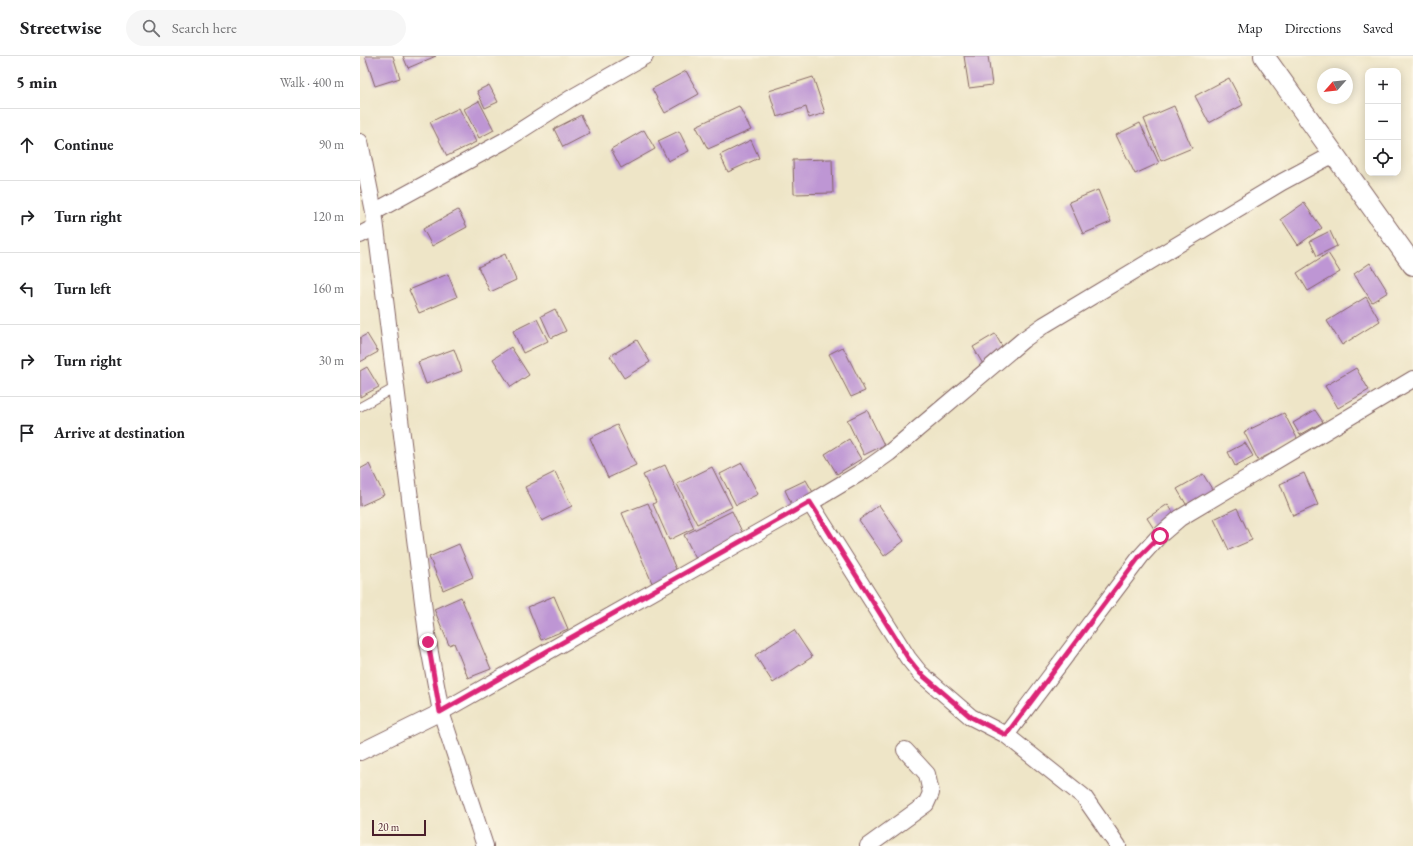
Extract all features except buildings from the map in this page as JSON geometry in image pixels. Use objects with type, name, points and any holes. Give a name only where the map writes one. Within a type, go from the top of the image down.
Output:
[{"type":"street","points":[[360,235],[375,219],[504,141],[573,97],[644,56]]},
{"type":"street","points":[[1264,56],[1413,265]]},
{"type":"street","points":[[360,142],[375,219],[428,642],[440,712],[485,846]]},
{"type":"street","points":[[360,752],[440,712],[865,470],[889,453],[1023,340],[1044,325],[1282,182],[1334,154]]},
{"type":"street","points":[[1006,735],[1140,556],[1180,518],[1413,378]]},
{"type":"street","points":[[810,502],[908,658],[920,673],[971,717],[1006,735],[1084,797],[1118,846]]},
{"type":"street","points":[[868,846],[926,804],[931,793],[927,774],[905,750]]},
{"type":"lane","points":[[360,407],[396,387]]},
{"type":"route","points":[[428,642],[440,712],[810,502],[897,642],[920,673],[971,717],[1006,735],[1140,556],[1160,536]]}]
